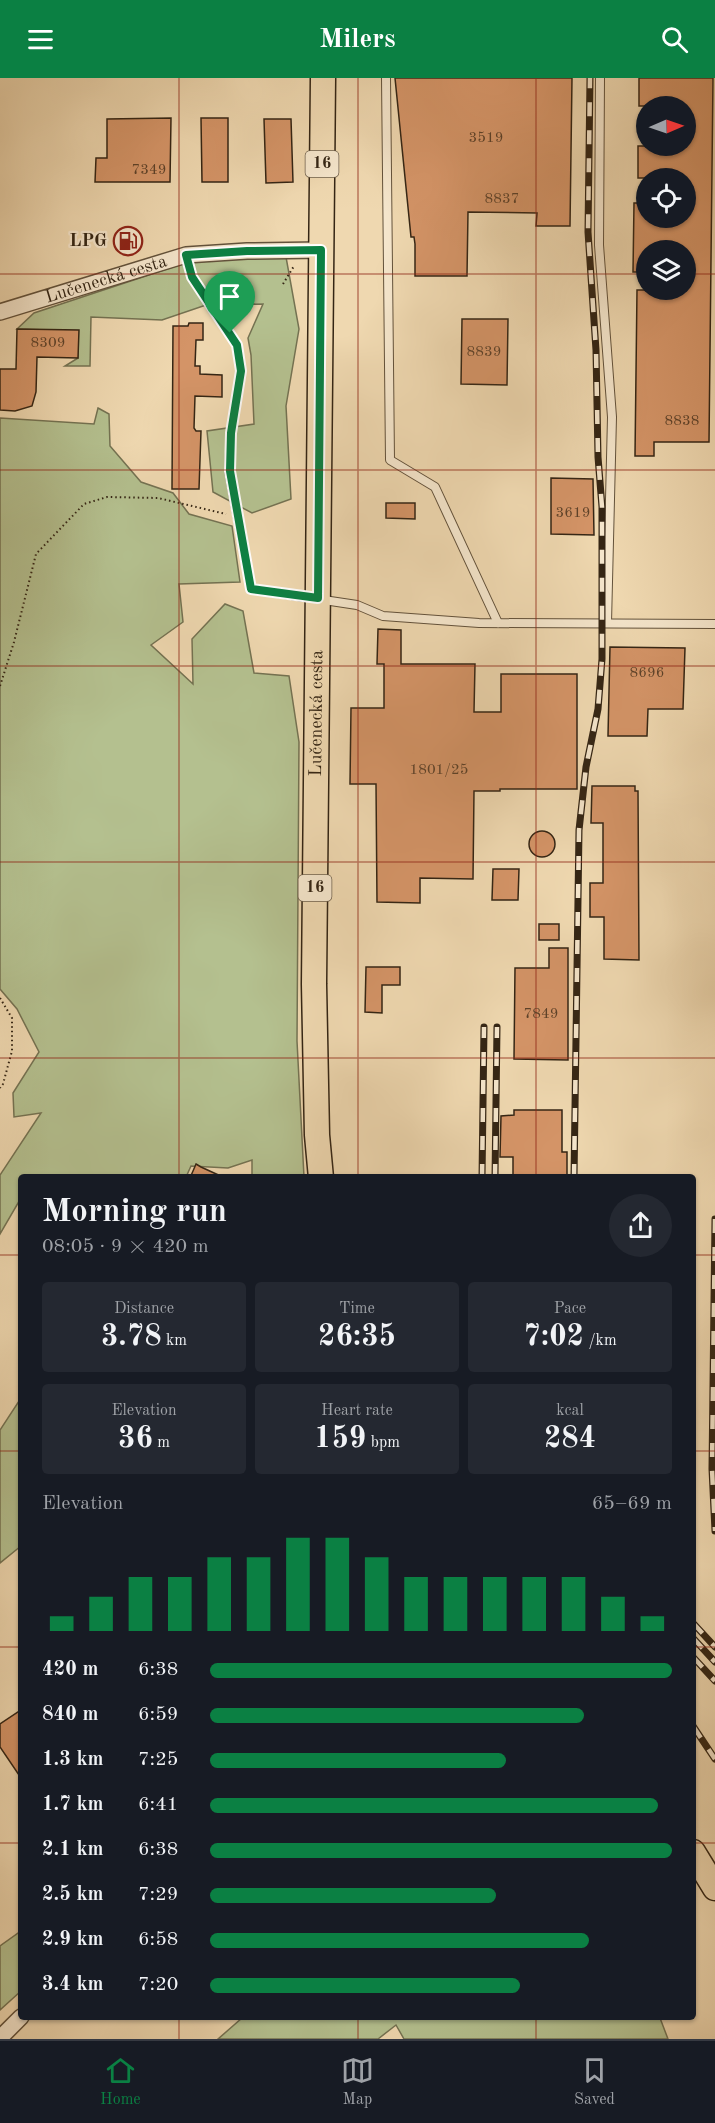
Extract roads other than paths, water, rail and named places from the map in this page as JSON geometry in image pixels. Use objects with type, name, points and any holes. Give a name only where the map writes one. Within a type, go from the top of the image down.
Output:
[{"type":"main road","name":"Lučenecká cesta","points":[[321,1174],[317,1136],[314,994],[323,78]]},
{"type":"main road","points":[[696,1857],[715,1888]]},
{"type":"street","name":"Lučenecká cesta","points":[[0,312],[186,255],[321,250]]},
{"type":"street","points":[[0,2038],[18,2020]]},
{"type":"lane","points":[[386,78],[390,460],[435,487],[498,623]]},
{"type":"lane","points":[[600,78],[599,245],[612,417],[607,623]]},
{"type":"lane","points":[[186,255],[192,277],[237,345],[240,357],[240,385],[230,451],[231,487],[251,589],[357,605],[383,616],[498,623],[715,624]]},
{"type":"railway","points":[[574,1174],[579,830],[586,767],[598,709],[602,659],[602,507],[598,457],[596,350],[588,232],[590,78]]},
{"type":"railway","points":[[482,1174],[484,1027]]},
{"type":"railway","points":[[495,1174],[497,1027]]},
{"type":"railway","points":[[715,1219],[712,1469],[715,1531]]},
{"type":"railway","points":[[696,1626],[715,1647]]},
{"type":"railway","points":[[696,1641],[715,1662]]},
{"type":"railway","points":[[696,1660],[715,1681]]},
{"type":"railway","points":[[696,1730],[715,1759]]},
{"type":"place","name":"LPG","points":[[128,241]]}]
